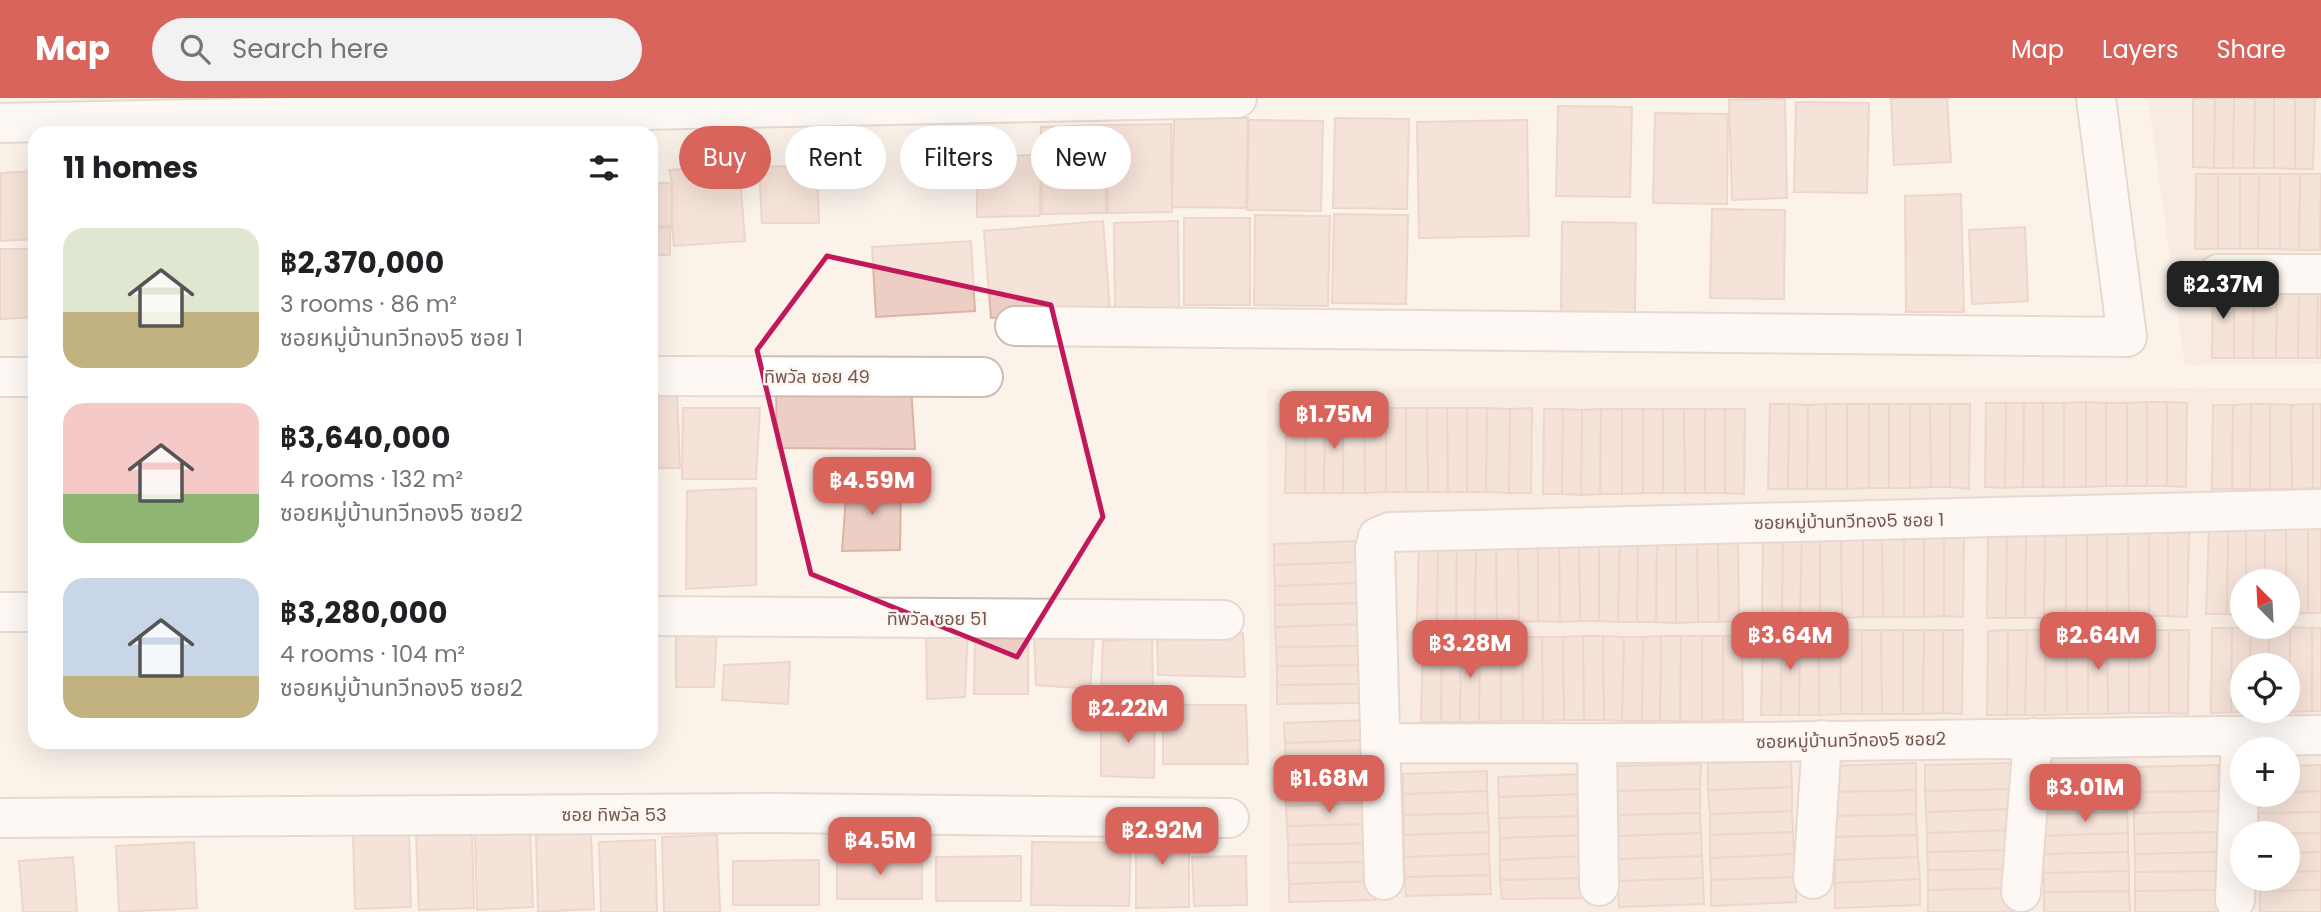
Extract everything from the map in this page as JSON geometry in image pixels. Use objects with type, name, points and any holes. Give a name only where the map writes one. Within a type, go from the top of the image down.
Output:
[{"type":"street","points":[[0,122],[1237,98]]},
{"type":"street","points":[[1015,326],[2127,337],[2096,98]]},
{"type":"street","points":[[2218,274],[2321,274]]},
{"type":"street","name":"ทิพวัล ซอย 49","points":[[658,376],[983,377]]},
{"type":"street","points":[[0,377],[28,377]]},
{"type":"street","name":"ซอยหมู่บ้านทวีทอง5 ซอย 1","points":[[1380,743],[1375,548],[1378,537],[1390,532],[2321,509]]},
{"type":"street","points":[[0,612],[28,612]]},
{"type":"street","name":"ทิพวัล ซอย 51","points":[[658,616],[1224,620]]},
{"type":"street","points":[[2235,900],[2241,736]]},
{"type":"street","name":"ซอยหมู่บ้านทวีทอง5 ซอย2","points":[[1380,743],[1597,744],[2321,736]]},
{"type":"street","points":[[2021,892],[2032,738]]},
{"type":"street","points":[[1813,879],[1822,740]]},
{"type":"street","points":[[1380,743],[1384,880]]},
{"type":"street","points":[[1597,744],[1599,886]]},
{"type":"street","name":"ซอย ทิพวัล 53","points":[[0,818],[762,813],[1229,818]]},
{"type":"highlighted area","points":[[827,256],[1051,305],[1103,517],[1017,657],[811,574],[757,350]]},
{"type":"shaded area","points":[[2148,98],[2321,98],[2321,364],[2185,365]]},
{"type":"shaded area","points":[[2321,388],[2321,912],[1271,912],[1267,389]]},
{"type":"building","points":[[1891,98],[1947,98],[1951,162],[1894,165]]},
{"type":"building","points":[[2193,98],[2215,98],[2214,168],[2193,167]]},
{"type":"building","points":[[2215,98],[2234,98],[2233,168],[2214,168]]},
{"type":"building","points":[[2234,98],[2255,98],[2254,168],[2233,168]]},
{"type":"building","points":[[2255,98],[2274,98],[2274,168],[2254,168]]},
{"type":"building","points":[[2274,98],[2295,98],[2295,169],[2274,168]]},
{"type":"building","points":[[2295,98],[2315,98],[2313,169],[2295,169]]},
{"type":"building","points":[[1785,99],[1787,198],[1732,200],[1729,100]]},
{"type":"building","points":[[1796,102],[1869,103],[1867,193],[1794,192]]},
{"type":"building","points":[[1558,106],[1632,107],[1630,197],[1556,196]]},
{"type":"building","points":[[1655,113],[1728,114],[1727,204],[1653,203]]},
{"type":"building","points":[[1174,118],[1248,118],[1246,208],[1172,207]]},
{"type":"building","points":[[1335,118],[1409,119],[1407,209],[1333,208]]},
{"type":"building","points":[[1249,120],[1323,121],[1321,211],[1247,210]]},
{"type":"building","points":[[1527,120],[1529,236],[1419,238],[1417,122]]},
{"type":"building","points":[[1171,124],[1172,212],[1108,213],[1107,189],[1131,189],[1131,126],[1106,125]]},
{"type":"building","points":[[1017,155],[1031,155],[1031,189],[1040,189],[1040,216],[977,217],[977,189],[1017,189]]},
{"type":"building","points":[[785,166],[785,189],[818,189],[819,223],[762,223],[760,189],[771,189],[771,167]]},
{"type":"building","points":[[679,169],[679,189],[741,189],[745,241],[674,246],[672,183],[669,170]]},
{"type":"building","points":[[28,171],[28,239],[0,241],[1,173]]},
{"type":"building","points":[[2196,174],[2218,174],[2218,249],[2195,249]]},
{"type":"building","points":[[2218,174],[2240,174],[2240,249],[2218,249]]},
{"type":"building","points":[[2240,174],[2259,174],[2258,249],[2240,249]]},
{"type":"building","points":[[2259,174],[2280,174],[2280,249],[2258,249]]},
{"type":"building","points":[[2280,174],[2300,174],[2299,250],[2280,249]]},
{"type":"building","points":[[2300,174],[2321,174],[2320,250],[2299,250]]},
{"type":"building","points":[[658,183],[672,183],[672,226],[658,226]]},
{"type":"building","points":[[1042,189],[1106,189],[1106,213],[1042,214]]},
{"type":"building","points":[[1961,194],[1964,312],[1906,312],[1905,196]]},
{"type":"building","points":[[1712,209],[1785,210],[1784,299],[1710,298]]},
{"type":"building","points":[[1334,214],[1408,215],[1406,304],[1332,303]]},
{"type":"building","points":[[1255,215],[1330,216],[1328,306],[1254,305]]},
{"type":"building","points":[[1184,218],[1250,218],[1250,305],[1184,305]]},
{"type":"building","points":[[1103,221],[1110,309],[991,318],[984,231]]},
{"type":"building","points":[[1178,221],[1179,310],[1115,311],[1114,223]]},
{"type":"building","points":[[1562,222],[1636,223],[1635,313],[1561,312]]},
{"type":"building","points":[[2025,227],[2028,301],[1972,304],[1969,230]]},
{"type":"building","points":[[658,228],[670,228],[670,255],[658,255]]},
{"type":"building","points":[[971,241],[975,311],[876,317],[872,247]]},
{"type":"building","points":[[0,249],[28,249],[28,317],[0,319]]},
{"type":"building","points":[[2213,283],[2234,283],[2234,358],[2212,358]]},
{"type":"building","points":[[2234,283],[2254,283],[2253,358],[2234,358]]},
{"type":"building","points":[[2254,283],[2277,283],[2276,358],[2253,358]]},
{"type":"building","points":[[2277,283],[2299,283],[2298,358],[2276,358]]},
{"type":"building","points":[[2299,283],[2318,283],[2317,358],[2298,358]]},
{"type":"building","points":[[2318,283],[2321,283],[2321,358],[2317,358]]},
{"type":"building","points":[[911,386],[915,449],[777,448],[776,391]]},
{"type":"building","points":[[677,393],[680,468],[658,468],[658,394]]},
{"type":"building","points":[[2086,402],[2106,403],[2106,486],[2086,487]]},
{"type":"building","points":[[2086,402],[2086,487],[2064,487],[2064,403]]},
{"type":"building","points":[[2147,402],[2167,402],[2167,486],[2147,486]]},
{"type":"building","points":[[2147,402],[2147,486],[2127,486],[2127,403]]},
{"type":"building","points":[[2167,402],[2187,403],[2186,487],[2167,486]]},
{"type":"building","points":[[1986,403],[2006,403],[2005,488],[1985,487]]},
{"type":"building","points":[[2006,403],[2024,403],[2023,487],[2005,488]]},
{"type":"building","points":[[2024,403],[2043,403],[2043,487],[2023,487]]},
{"type":"building","points":[[2043,403],[2064,403],[2064,487],[2043,487]]},
{"type":"building","points":[[2106,403],[2127,403],[2127,486],[2106,486]]},
{"type":"building","points":[[1770,404],[1789,404],[1788,489],[1768,489]]},
{"type":"building","points":[[1789,404],[1808,405],[1807,489],[1788,489]]},
{"type":"building","points":[[1826,404],[1847,404],[1847,489],[1826,489]]},
{"type":"building","points":[[1826,404],[1826,489],[1807,489],[1808,405]]},
{"type":"building","points":[[1847,404],[1869,404],[1869,488],[1847,489]]},
{"type":"building","points":[[1869,404],[1889,404],[1889,488],[1869,488]]},
{"type":"building","points":[[1889,404],[1910,404],[1910,488],[1889,488]]},
{"type":"building","points":[[1910,404],[1930,404],[1931,487],[1910,488]]},
{"type":"building","points":[[1930,404],[1950,404],[1950,487],[1931,487]]},
{"type":"building","points":[[1950,404],[1970,404],[1969,489],[1950,487]]},
{"type":"building","points":[[2251,404],[2270,404],[2270,489],[2250,489]]},
{"type":"building","points":[[2251,404],[2250,489],[2232,489],[2233,405]]},
{"type":"building","points":[[2270,404],[2291,405],[2292,489],[2270,489]]},
{"type":"building","points":[[2313,404],[2321,404],[2321,488],[2313,488]]},
{"type":"building","points":[[2313,404],[2313,488],[2292,489],[2291,405]]},
{"type":"building","points":[[2213,405],[2233,405],[2232,489],[2212,489]]},
{"type":"building","points":[[683,408],[760,408],[756,479],[682,479]]},
{"type":"building","points":[[1306,408],[1325,408],[1324,493],[1305,493]]},
{"type":"building","points":[[1306,408],[1305,493],[1285,493],[1287,409]]},
{"type":"building","points":[[1325,408],[1343,409],[1343,493],[1324,493]]},
{"type":"building","points":[[1364,408],[1386,408],[1386,492],[1365,493]]},
{"type":"building","points":[[1364,408],[1365,493],[1343,493],[1343,409]]},
{"type":"building","points":[[1386,408],[1406,408],[1406,492],[1386,492]]},
{"type":"building","points":[[1406,408],[1427,408],[1428,492],[1406,492]]},
{"type":"building","points":[[1427,408],[1447,408],[1448,492],[1428,492]]},
{"type":"building","points":[[1447,408],[1467,408],[1467,492],[1448,492]]},
{"type":"building","points":[[1467,408],[1487,408],[1486,492],[1467,492]]},
{"type":"building","points":[[1487,408],[1510,409],[1509,493],[1486,492]]},
{"type":"building","points":[[1532,408],[1531,493],[1509,493],[1510,409]]},
{"type":"building","points":[[1544,409],[1563,409],[1562,494],[1543,494]]},
{"type":"building","points":[[1563,409],[1582,410],[1581,495],[1562,494]]},
{"type":"building","points":[[1601,409],[1622,409],[1622,494],[1600,494]]},
{"type":"building","points":[[1601,409],[1600,494],[1581,495],[1582,410]]},
{"type":"building","points":[[1622,409],[1643,409],[1643,493],[1622,494]]},
{"type":"building","points":[[1643,409],[1663,409],[1663,493],[1643,493]]},
{"type":"building","points":[[1663,409],[1684,409],[1685,493],[1663,493]]},
{"type":"building","points":[[1684,409],[1705,409],[1705,493],[1685,493]]},
{"type":"building","points":[[1705,409],[1725,409],[1725,493],[1705,493]]},
{"type":"building","points":[[1725,409],[1745,409],[1744,494],[1725,493]]},
{"type":"building","points":[[901,482],[900,550],[842,551],[847,483]]},
{"type":"building","points":[[756,488],[756,585],[686,589],[687,491]]},
{"type":"building","points":[[2209,529],[2228,529],[2227,614],[2206,614]]},
{"type":"building","points":[[2228,529],[2246,529],[2246,569],[2230,569],[2230,614],[2227,614]]},
{"type":"building","points":[[2246,529],[2265,529],[2265,569],[2246,569]]},
{"type":"building","points":[[2265,529],[2286,529],[2286,569],[2265,569]]},
{"type":"building","points":[[2286,529],[2308,529],[2308,613],[2300,613],[2300,569],[2286,569]]},
{"type":"building","points":[[2308,529],[2321,529],[2321,613],[2308,613]]},
{"type":"building","points":[[1783,533],[1802,533],[1800,618],[1782,618]]},
{"type":"building","points":[[1783,533],[1782,618],[1762,618],[1763,534]]},
{"type":"building","points":[[1802,533],[1820,533],[1820,618],[1800,618]]},
{"type":"building","points":[[1820,533],[1841,533],[1842,618],[1820,618]]},
{"type":"building","points":[[1841,533],[1863,533],[1863,617],[1842,618]]},
{"type":"building","points":[[1863,533],[1882,533],[1883,617],[1863,617]]},
{"type":"building","points":[[1882,533],[1904,533],[1904,617],[1883,617]]},
{"type":"building","points":[[1904,533],[1924,533],[1924,617],[1904,617]]},
{"type":"building","points":[[1924,533],[1944,533],[1944,616],[1924,617]]},
{"type":"building","points":[[1944,533],[1964,533],[1963,617],[1944,616]]},
{"type":"building","points":[[1988,533],[2007,533],[2006,618],[1987,618]]},
{"type":"building","points":[[2007,533],[2026,534],[2025,618],[2006,618]]},
{"type":"building","points":[[2045,533],[2066,533],[2066,618],[2044,618]]},
{"type":"building","points":[[2045,533],[2044,618],[2025,618],[2026,534]]},
{"type":"building","points":[[2066,533],[2087,533],[2087,617],[2066,618]]},
{"type":"building","points":[[2087,533],[2107,533],[2107,617],[2087,617]]},
{"type":"building","points":[[2107,533],[2128,533],[2129,617],[2107,617]]},
{"type":"building","points":[[2128,533],[2149,533],[2149,616],[2129,617]]},
{"type":"building","points":[[2149,533],[2168,533],[2168,616],[2149,616]]},
{"type":"building","points":[[2168,533],[2189,533],[2187,617],[2168,616]]},
{"type":"building","points":[[1638,537],[1637,622],[1618,622],[1620,538]]},
{"type":"building","points":[[1638,537],[1657,538],[1656,622],[1637,622]]},
{"type":"building","points":[[1697,537],[1698,622],[1676,623],[1676,538]]},
{"type":"building","points":[[1697,537],[1718,537],[1719,622],[1698,622]]},
{"type":"building","points":[[1718,537],[1738,537],[1739,621],[1719,622]]},
{"type":"building","points":[[1419,538],[1438,538],[1437,623],[1417,623]]},
{"type":"building","points":[[1438,538],[1457,538],[1456,623],[1437,623]]},
{"type":"building","points":[[1457,538],[1476,538],[1475,623],[1456,623]]},
{"type":"building","points":[[1476,538],[1496,538],[1497,623],[1475,623]]},
{"type":"building","points":[[1496,538],[1518,538],[1519,622],[1497,623]]},
{"type":"building","points":[[1518,538],[1538,538],[1538,621],[1519,622]]},
{"type":"building","points":[[1538,538],[1559,538],[1560,622],[1538,621]]},
{"type":"building","points":[[1559,538],[1579,538],[1580,621],[1560,622]]},
{"type":"building","points":[[1579,538],[1599,538],[1599,621],[1580,621]]},
{"type":"building","points":[[1599,538],[1620,538],[1618,622],[1599,621]]},
{"type":"building","points":[[1657,538],[1676,538],[1676,623],[1656,622]]},
{"type":"building","points":[[1358,541],[1359,562],[1274,565],[1274,544]]},
{"type":"building","points":[[1359,562],[1359,583],[1275,586],[1274,565]]},
{"type":"building","points":[[1359,583],[1360,603],[1275,605],[1275,586]]},
{"type":"building","points":[[1360,603],[1360,624],[1275,627],[1275,605]]},
{"type":"building","points":[[1360,624],[1362,646],[1276,647],[1275,627]]},
{"type":"building","points":[[926,627],[968,627],[965,697],[927,699]]},
{"type":"building","points":[[2300,627],[2312,628],[2312,711],[2300,712],[2300,653],[2290,653],[2290,639],[2300,639]]},
{"type":"building","points":[[717,628],[714,687],[676,687],[676,631]]},
{"type":"building","points":[[2212,628],[2230,628],[2230,712],[2211,713]]},
{"type":"building","points":[[2312,628],[2321,628],[2321,711],[2312,711]]},
{"type":"building","points":[[1763,630],[1782,630],[1781,715],[1761,715]]},
{"type":"building","points":[[1782,630],[1800,630],[1799,715],[1781,715]]},
{"type":"building","points":[[1800,630],[1819,630],[1819,715],[1799,715]]},
{"type":"building","points":[[1819,630],[1840,630],[1841,714],[1819,715]]},
{"type":"building","points":[[1840,630],[1862,630],[1862,714],[1841,714]]},
{"type":"building","points":[[1862,630],[1881,630],[1882,714],[1862,714]]},
{"type":"building","points":[[1881,630],[1903,630],[1903,714],[1882,714]]},
{"type":"building","points":[[1903,630],[1924,630],[1923,714],[1903,714]]},
{"type":"building","points":[[1924,630],[1943,630],[1943,713],[1923,714]]},
{"type":"building","points":[[1943,630],[1963,630],[1962,714],[1943,713]]},
{"type":"building","points":[[2008,630],[2027,630],[2025,715],[2007,715]]},
{"type":"building","points":[[2008,630],[2007,715],[1987,715],[1988,631]]},
{"type":"building","points":[[2027,630],[2046,630],[2045,715],[2025,715]]},
{"type":"building","points":[[2046,630],[2066,630],[2067,714],[2045,715]]},
{"type":"building","points":[[2066,630],[2088,630],[2088,714],[2067,714]]},
{"type":"building","points":[[2088,630],[2107,630],[2108,714],[2088,714]]},
{"type":"building","points":[[2107,630],[2129,630],[2129,713],[2108,714]]},
{"type":"building","points":[[2129,630],[2150,630],[2149,713],[2129,713]]},
{"type":"building","points":[[2150,630],[2169,630],[2169,713],[2149,713]]},
{"type":"building","points":[[2169,630],[2189,630],[2188,714],[2169,713]]},
{"type":"building","points":[[1157,633],[1243,633],[1245,677],[1158,675]]},
{"type":"building","points":[[1028,634],[1028,694],[974,694],[975,635]]},
{"type":"building","points":[[1034,634],[1094,634],[1090,689],[1036,685]]},
{"type":"building","points":[[1583,636],[1584,720],[1564,720],[1563,637]]},
{"type":"building","points":[[1583,636],[1603,636],[1604,720],[1584,720]]},
{"type":"building","points":[[1603,636],[1624,637],[1622,721],[1604,720]]},
{"type":"building","points":[[1661,636],[1660,721],[1642,721],[1643,637]]},
{"type":"building","points":[[1661,636],[1681,636],[1680,721],[1660,721]]},
{"type":"building","points":[[1681,636],[1702,636],[1702,721],[1680,721]]},
{"type":"building","points":[[1702,636],[1723,636],[1723,720],[1702,721]]},
{"type":"building","points":[[1723,636],[1742,636],[1743,720],[1723,720]]},
{"type":"building","points":[[1423,637],[1442,637],[1441,722],[1421,722]]},
{"type":"building","points":[[1442,637],[1461,637],[1460,722],[1441,722]]},
{"type":"building","points":[[1461,637],[1480,637],[1479,722],[1460,722]]},
{"type":"building","points":[[1480,637],[1501,637],[1501,721],[1479,722]]},
{"type":"building","points":[[1501,637],[1522,637],[1523,721],[1501,721]]},
{"type":"building","points":[[1522,637],[1542,637],[1543,721],[1523,721]]},
{"type":"building","points":[[1542,637],[1563,637],[1564,720],[1543,721]]},
{"type":"building","points":[[1624,637],[1643,637],[1642,721],[1622,721]]},
{"type":"building","points":[[1152,638],[1153,692],[1101,693],[1103,641]]},
{"type":"building","points":[[2232,639],[2251,639],[2250,653],[2232,653]]},
{"type":"building","points":[[2251,639],[2269,639],[2269,653],[2250,653]]},
{"type":"building","points":[[2269,639],[2290,639],[2290,653],[2269,653]]},
{"type":"building","points":[[1362,646],[1362,665],[1277,666],[1276,647]]},
{"type":"building","points":[[790,662],[788,704],[722,700],[724,665]]},
{"type":"building","points":[[1362,665],[1362,684],[1277,685],[1277,666]]},
{"type":"building","points":[[1362,684],[1363,703],[1277,704],[1277,685]]},
{"type":"building","points":[[1163,705],[1246,705],[1248,764],[1163,764]]},
{"type":"building","points":[[1155,713],[1154,778],[1101,776],[1101,715]]},
{"type":"building","points":[[1369,720],[1369,740],[1285,743],[1284,723]]},
{"type":"building","points":[[1369,740],[1370,762],[1286,764],[1285,743]]},
{"type":"building","points":[[1791,761],[1792,787],[1708,790],[1708,763]]},
{"type":"building","points":[[1370,762],[1371,781],[1286,784],[1286,764]]},
{"type":"building","points":[[1916,763],[1916,790],[1833,792],[1833,766]]},
{"type":"building","points":[[2011,763],[2011,789],[1925,791],[1925,765]]},
{"type":"building","points":[[1701,764],[1700,789],[1617,791],[1616,766]]},
{"type":"building","points":[[2127,765],[2127,791],[2041,793],[2041,767]]},
{"type":"building","points":[[2218,765],[2219,791],[2133,792],[2132,767]]},
{"type":"building","points":[[2321,765],[2321,791],[2300,792],[2300,766]]},
{"type":"building","points":[[1487,771],[1487,791],[1403,794],[1403,774]]},
{"type":"building","points":[[1582,774],[1583,794],[1499,797],[1498,777]]},
{"type":"building","points":[[1371,781],[1371,803],[1286,806],[1286,784]]},
{"type":"building","points":[[1792,787],[1792,811],[1710,814],[1708,790]]},
{"type":"building","points":[[1700,789],[1700,813],[1617,815],[1617,791]]},
{"type":"building","points":[[2011,789],[2011,809],[1926,812],[1925,791]]},
{"type":"building","points":[[1916,790],[1916,814],[1834,816],[1833,792]]},
{"type":"building","points":[[1487,791],[1488,813],[1404,815],[1403,794]]},
{"type":"building","points":[[2127,791],[2127,812],[2042,814],[2041,793]]},
{"type":"building","points":[[2219,791],[2218,811],[2134,813],[2133,792]]},
{"type":"building","points":[[2321,791],[2321,812],[2258,813],[2258,807],[2300,807],[2300,792]]},
{"type":"building","points":[[1583,794],[1584,816],[1499,818],[1499,797]]},
{"type":"building","points":[[1371,803],[1372,824],[1287,826],[1286,806]]},
{"type":"building","points":[[2011,809],[2012,830],[1927,833],[1926,812]]},
{"type":"building","points":[[1792,811],[1793,832],[1710,835],[1710,814]]},
{"type":"building","points":[[2218,811],[2219,832],[2134,834],[2134,813]]},
{"type":"building","points":[[2127,812],[2128,833],[2043,836],[2042,814]]},
{"type":"building","points":[[2321,812],[2321,833],[2300,833],[2300,821],[2258,821],[2258,813]]},
{"type":"building","points":[[1488,813],[1489,832],[1404,835],[1404,815]]},
{"type":"building","points":[[1700,813],[1701,833],[1618,836],[1617,815]]},
{"type":"building","points":[[1916,814],[1917,835],[1834,837],[1834,816]]},
{"type":"building","points":[[1584,816],[1584,835],[1500,838],[1499,818]]},
{"type":"building","points":[[1372,824],[1373,843],[1288,845],[1287,826]]},
{"type":"building","points":[[1136,826],[1189,826],[1189,907],[1136,908]]},
{"type":"building","points":[[2012,830],[2012,850],[1927,852],[1927,833]]},
{"type":"building","points":[[409,831],[411,907],[355,909],[353,833]]},
{"type":"building","points":[[530,831],[533,907],[477,910],[475,833]]},
{"type":"building","points":[[472,832],[474,908],[419,910],[416,834]]},
{"type":"building","points":[[1489,832],[1489,854],[1404,857],[1404,835]]},
{"type":"building","points":[[1793,832],[1794,854],[1710,858],[1710,835]]},
{"type":"building","points":[[2219,832],[2219,852],[2135,854],[2134,834]]},
{"type":"building","points":[[591,833],[594,909],[538,912],[536,835]]},
{"type":"building","points":[[1701,833],[1702,856],[1618,859],[1618,836]]},
{"type":"building","points":[[2128,833],[2128,852],[2043,854],[2043,836]]},
{"type":"building","points":[[2321,833],[2321,852],[2300,853],[2300,834]]},
{"type":"building","points":[[717,835],[720,912],[664,912],[662,837]]},
{"type":"building","points":[[1584,835],[1585,856],[1500,860],[1500,838]]},
{"type":"building","points":[[1917,835],[1918,857],[1835,860],[1834,837]]},
{"type":"building","points":[[655,840],[657,912],[601,912],[599,842]]},
{"type":"building","points":[[194,842],[197,908],[119,912],[116,846]]},
{"type":"building","points":[[1032,842],[1131,843],[1129,906],[1031,905]]},
{"type":"building","points":[[1373,843],[1373,862],[1288,863],[1288,845]]},
{"type":"building","points":[[2012,850],[2012,869],[1928,870],[1927,852]]},
{"type":"building","points":[[2128,852],[2129,871],[2044,873],[2043,854]]},
{"type":"building","points":[[2219,852],[2220,871],[2135,872],[2135,854]]},
{"type":"building","points":[[2321,852],[2321,871],[2300,872],[2300,853]]},
{"type":"building","points":[[922,854],[922,899],[837,899],[837,855]]},
{"type":"building","points":[[1489,854],[1490,875],[1405,877],[1404,857]]},
{"type":"building","points":[[1794,854],[1795,877],[1711,880],[1710,858]]},
{"type":"building","points":[[1021,856],[1021,901],[936,901],[936,857]]},
{"type":"building","points":[[1246,856],[1247,905],[1194,906],[1192,857]]},
{"type":"building","points":[[1585,856],[1586,878],[1500,880],[1500,860]]},
{"type":"building","points":[[1702,856],[1703,878],[1618,881],[1618,859]]},
{"type":"building","points":[[73,857],[77,912],[23,912],[19,861]]},
{"type":"building","points":[[1918,857],[1920,879],[1835,883],[1835,860]]},
{"type":"building","points":[[819,860],[819,905],[733,905],[733,861]]},
{"type":"building","points":[[1373,862],[1374,881],[1289,884],[1288,863]]},
{"type":"building","points":[[2012,869],[2013,888],[1928,890],[1928,870]]},
{"type":"building","points":[[2129,871],[2129,891],[2044,892],[2044,873]]},
{"type":"building","points":[[2220,871],[2221,890],[2135,891],[2135,872]]},
{"type":"building","points":[[2321,871],[2321,890],[2300,890],[2300,872]]},
{"type":"building","points":[[1490,875],[1491,894],[1406,896],[1405,877]]},
{"type":"building","points":[[1795,877],[1796,902],[1711,906],[1711,880]]},
{"type":"building","points":[[1586,878],[1586,898],[1502,899],[1500,880]]},
{"type":"building","points":[[1703,878],[1704,904],[1619,907],[1618,881]]},
{"type":"building","points":[[1920,879],[1920,905],[1835,908],[1835,883]]},
{"type":"building","points":[[1374,881],[1375,900],[1289,902],[1289,884]]},
{"type":"building","points":[[2013,888],[2013,912],[1928,912],[1928,890]]},
{"type":"building","points":[[2221,890],[2221,912],[2135,912],[2135,891]]},
{"type":"building","points":[[2321,890],[2321,912],[2260,912],[2260,891]]},
{"type":"building","points":[[2129,891],[2130,912],[2044,912],[2044,892]]}]
